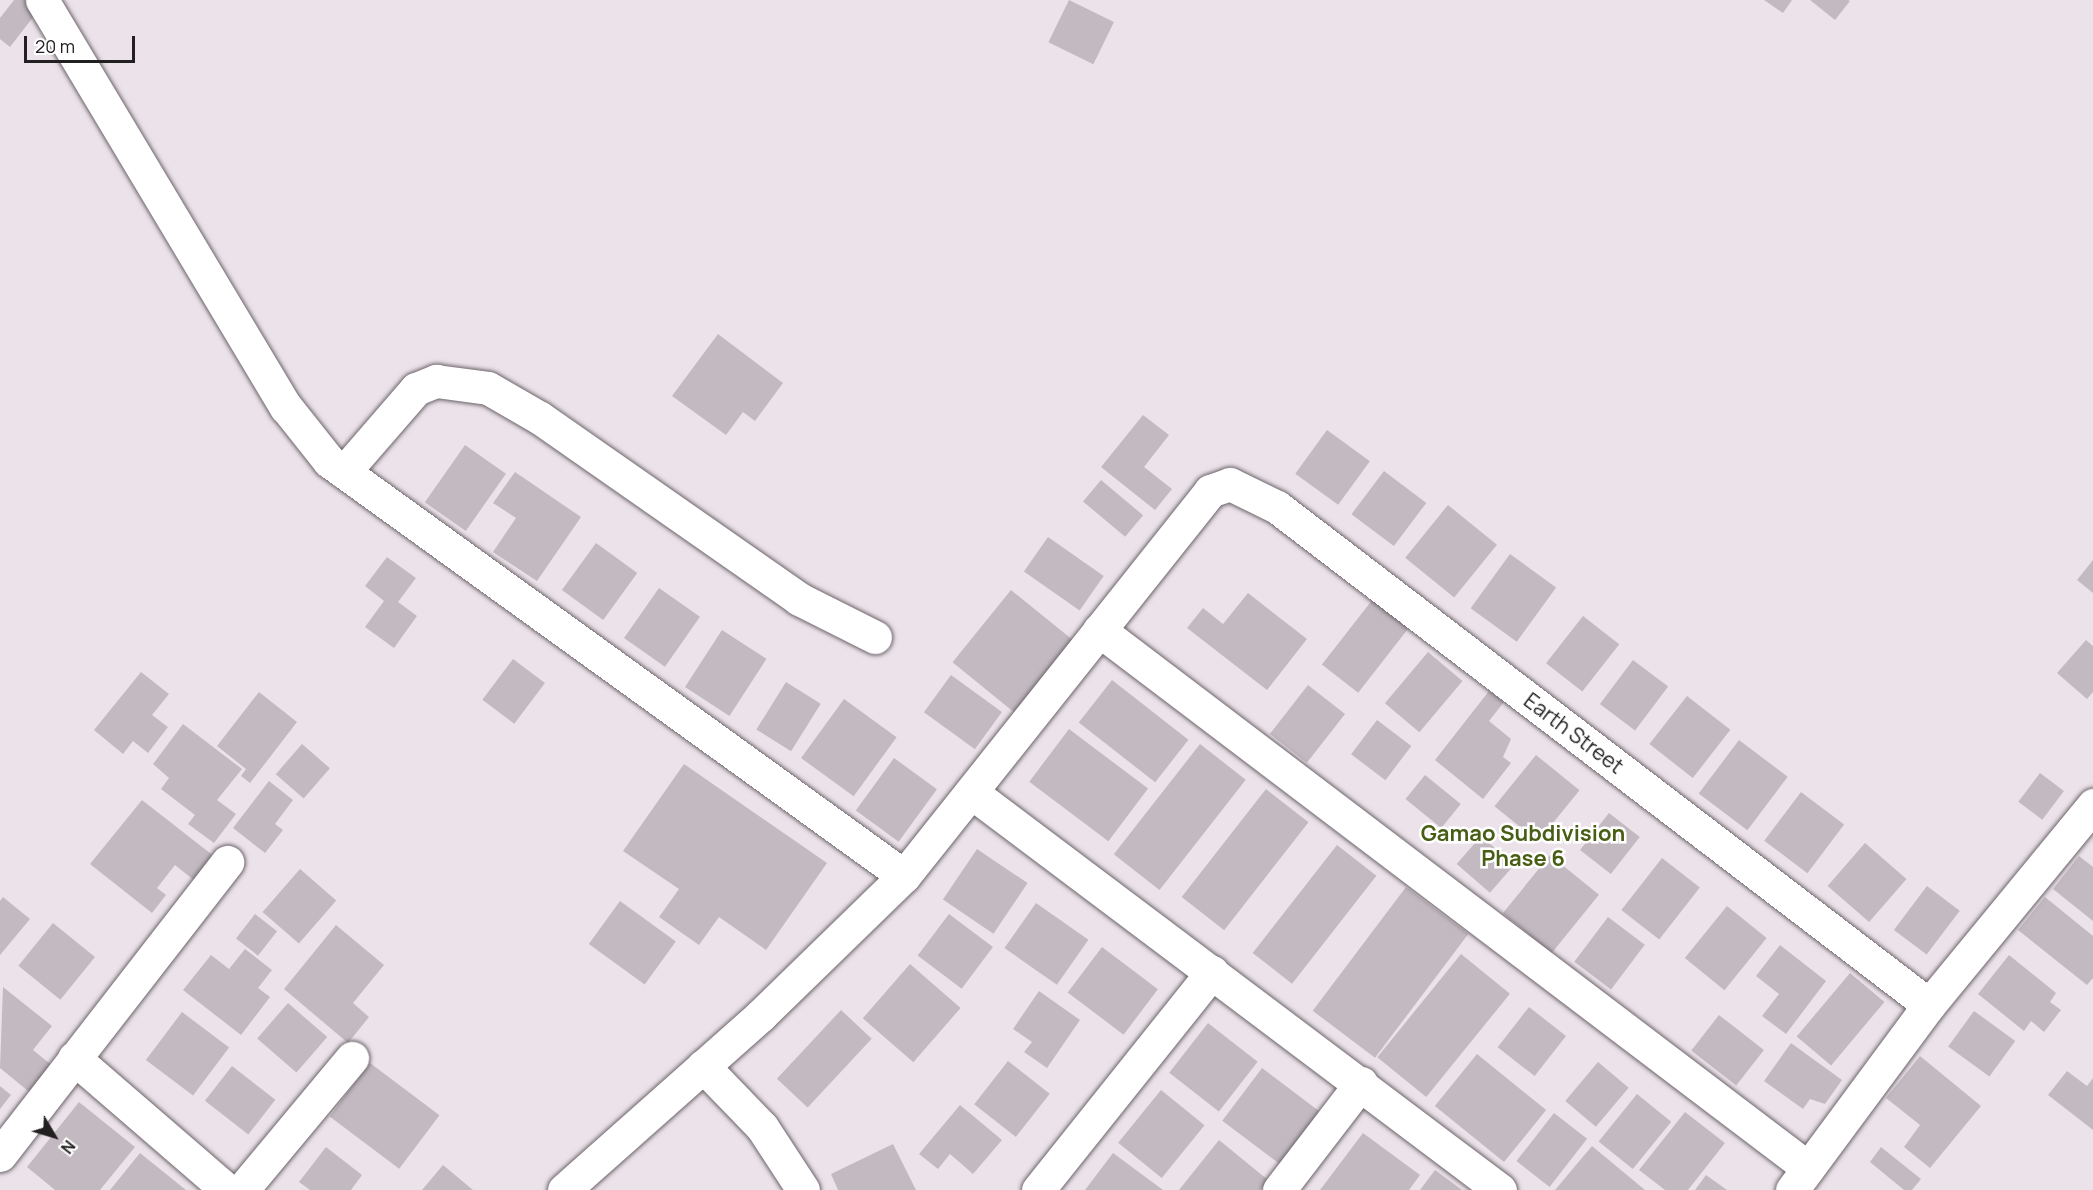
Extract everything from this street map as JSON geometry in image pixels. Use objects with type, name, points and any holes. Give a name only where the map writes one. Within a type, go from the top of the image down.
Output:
[{"type":"street","points":[[42,0],[286,407],[344,472],[904,876]]},
{"type":"street","points":[[344,472],[416,389],[436,381],[488,388],[540,418],[799,599],[875,637]]},
{"type":"street","name":"Earth Street","points":[[1099,630],[1210,491],[1230,484],[1277,507],[1929,1005]]},
{"type":"street","points":[[564,1190],[704,1066],[904,876],[1099,630],[1800,1179],[1929,1005],[2093,805]]},
{"type":"street","points":[[971,792],[1361,1083],[1500,1190]]},
{"type":"street","points":[[0,1155],[227,862]]},
{"type":"street","points":[[1038,1190],[1212,972]]},
{"type":"street","points":[[74,1058],[226,1190]]},
{"type":"street","points":[[242,1190],[352,1058]]},
{"type":"street","points":[[704,1066],[762,1127],[803,1190]]},
{"type":"street","points":[[1279,1190],[1361,1083]]},
{"type":"building","points":[[14,0],[32,0],[41,7],[10,47],[0,39],[0,18]]},
{"type":"building","points":[[1069,0],[1114,22],[1093,64],[1048,42]]},
{"type":"building","points":[[1764,0],[1792,0],[1783,13]]},
{"type":"building","points":[[1810,0],[1848,0],[1850,1],[1835,20]]},
{"type":"building","points":[[718,334],[783,383],[755,421],[743,412],[726,435],[672,396]]},
{"type":"building","points":[[1143,415],[1169,435],[1144,467],[1172,489],[1155,510],[1101,467]]},
{"type":"building","points":[[1327,430],[1370,461],[1338,505],[1295,474]]},
{"type":"building","points":[[465,445],[506,474],[466,531],[425,502]]},
{"type":"building","points":[[1384,471],[1426,503],[1394,546],[1352,514]]},
{"type":"building","points":[[515,472],[581,517],[537,581],[493,552],[516,518],[493,503]]},
{"type":"building","points":[[1101,480],[1143,515],[1125,537],[1083,501]]},
{"type":"building","points":[[1448,505],[1497,545],[1454,597],[1405,558]]},
{"type":"building","points":[[1048,537],[1104,576],[1080,610],[1024,571]]},
{"type":"building","points":[[596,543],[637,573],[603,620],[562,590]]},
{"type":"building","points":[[1510,554],[1556,588],[1517,642],[1471,608]]},
{"type":"building","points":[[387,557],[416,578],[398,602],[417,616],[394,648],[365,627],[384,601],[365,586]]},
{"type":"building","points":[[2093,560],[2093,593],[2077,580]]},
{"type":"building","points":[[659,588],[700,617],[665,667],[624,638]]},
{"type":"building","points":[[1011,590],[1075,642],[1016,714],[952,662]]},
{"type":"building","points":[[1248,593],[1307,639],[1267,690],[1187,628],[1203,608],[1223,624]]},
{"type":"building","points":[[1373,599],[1409,627],[1358,693],[1322,664]]},
{"type":"building","points":[[1583,616],[1619,644],[1582,692],[1546,663]]},
{"type":"building","points":[[722,630],[766,659],[729,716],[685,687]]},
{"type":"building","points":[[2086,640],[2093,646],[2093,692],[2087,699],[2057,673]]},
{"type":"building","points":[[1428,652],[1462,681],[1419,732],[1385,703]]},
{"type":"building","points":[[513,659],[545,683],[514,724],[482,700]]},
{"type":"building","points":[[1633,660],[1668,686],[1635,730],[1600,704]]},
{"type":"building","points":[[141,672],[169,694],[152,715],[168,727],[148,753],[133,741],[123,754],[94,730]]},
{"type":"building","points":[[951,675],[1002,712],[975,749],[924,712]]},
{"type":"building","points":[[1112,680],[1188,740],[1155,782],[1079,723]]},
{"type":"building","points":[[786,682],[821,704],[791,751],[756,729]]},
{"type":"building","points":[[1308,685],[1345,714],[1307,763],[1270,734]]},
{"type":"building","points":[[1489,691],[1504,702],[1489,721],[1511,739],[1503,757],[1511,763],[1483,799],[1435,760]]},
{"type":"building","points":[[259,692],[297,722],[250,783],[241,776],[246,769],[217,746]]},
{"type":"building","points":[[1687,696],[1730,730],[1693,778],[1649,744]]},
{"type":"building","points":[[844,699],[897,737],[854,796],[801,758]]},
{"type":"building","points":[[1377,720],[1411,746],[1385,780],[1351,754]]},
{"type":"building","points":[[183,724],[242,769],[217,800],[236,814],[214,843],[188,824],[195,815],[161,789],[169,778],[153,764]]},
{"type":"building","points":[[1069,729],[1148,789],[1108,841],[1029,782]]},
{"type":"building","points":[[1739,740],[1788,777],[1747,830],[1699,794]]},
{"type":"building","points":[[302,744],[330,768],[304,798],[276,774]]},
{"type":"building","points":[[1200,744],[1246,780],[1160,890],[1114,854]]},
{"type":"building","points":[[1536,755],[1580,790],[1538,842],[1494,806]]},
{"type":"building","points":[[894,758],[937,789],[899,842],[856,811]]},
{"type":"building","points":[[684,764],[827,863],[766,950],[719,917],[699,945],[659,917],[679,889],[623,851]]},
{"type":"building","points":[[2040,773],[2064,791],[2042,820],[2018,802]]},
{"type":"building","points":[[1425,775],[1461,804],[1441,828],[1405,799]]},
{"type":"building","points":[[269,781],[293,800],[275,824],[283,830],[265,853],[233,828]]},
{"type":"building","points":[[1266,789],[1309,822],[1224,930],[1182,897]]},
{"type":"building","points":[[1801,792],[1844,824],[1807,873],[1764,841]]},
{"type":"building","points":[[142,800],[215,857],[195,881],[175,865],[157,888],[166,895],[152,913],[90,864]]},
{"type":"building","points":[[1609,813],[1640,837],[1611,874],[1580,850]]},
{"type":"building","points":[[1481,836],[1514,865],[1490,893],[1457,864]]},
{"type":"building","points":[[1865,843],[1907,879],[1869,922],[1828,886]]},
{"type":"building","points":[[1337,845],[1376,876],[1292,984],[1253,953]]},
{"type":"building","points":[[977,849],[1028,883],[993,934],[943,900]]},
{"type":"building","points":[[1550,855],[1599,895],[1552,953],[1503,913]]},
{"type":"building","points":[[2079,856],[2093,867],[2093,921],[2053,889]]},
{"type":"building","points":[[1662,858],[1700,888],[1659,940],[1621,910]]},
{"type":"building","points":[[300,869],[336,900],[299,944],[263,912]]},
{"type":"building","points":[[1927,886],[1960,911],[1927,955],[1894,930]]},
{"type":"building","points":[[1406,887],[1468,934],[1375,1058],[1313,1011]]},
{"type":"building","points":[[3,897],[30,919],[0,955],[0,901]]},
{"type":"building","points":[[2045,897],[2093,936],[2093,978],[2087,985],[2018,930]]},
{"type":"building","points":[[620,901],[676,942],[645,984],[589,944]]},
{"type":"building","points":[[1036,903],[1088,940],[1057,985],[1004,948]]},
{"type":"building","points":[[1727,906],[1767,938],[1724,990],[1685,958]]},
{"type":"building","points":[[255,914],[277,931],[258,956],[236,938]]},
{"type":"building","points":[[949,914],[993,947],[962,989],[918,956]]},
{"type":"building","points":[[1608,917],[1645,945],[1611,989],[1574,962]]},
{"type":"building","points":[[53,923],[95,957],[60,1000],[18,966]]},
{"type":"building","points":[[336,925],[384,965],[353,1003],[369,1017],[348,1043],[284,989]]},
{"type":"building","points":[[1780,945],[1826,981],[1786,1034],[1762,1016],[1779,994],[1756,976]]},
{"type":"building","points":[[1102,947],[1158,989],[1124,1035],[1068,993]]},
{"type":"building","points":[[245,949],[272,970],[258,988],[270,997],[241,1035],[183,990],[211,955],[229,969]]},
{"type":"building","points":[[1461,954],[1510,994],[1426,1097],[1377,1057]]},
{"type":"building","points":[[2009,955],[2056,993],[2050,1002],[2061,1010],[2044,1032],[2031,1021],[2024,1031],[1978,994]]},
{"type":"building","points":[[910,964],[961,1008],[913,1062],[863,1018]]},
{"type":"building","points":[[1850,973],[1884,1002],[1831,1066],[1797,1037]]},
{"type":"building","points":[[3,987],[52,1026],[33,1050],[54,1067],[33,1095],[0,1068]]},
{"type":"building","points":[[1039,991],[1080,1020],[1047,1068],[1024,1052],[1032,1042],[1013,1029]]},
{"type":"building","points":[[288,1003],[327,1037],[296,1073],[257,1038]]},
{"type":"building","points":[[1529,1007],[1566,1036],[1535,1076],[1498,1047]]},
{"type":"building","points":[[841,1010],[872,1039],[808,1107],[777,1079]]},
{"type":"building","points":[[1974,1011],[2015,1041],[1989,1077],[1948,1047]]},
{"type":"building","points":[[182,1012],[229,1048],[193,1095],[146,1060]]},
{"type":"building","points":[[1719,1015],[1764,1050],[1736,1086],[1691,1050]]},
{"type":"building","points":[[1208,1023],[1258,1062],[1219,1111],[1169,1073]]},
{"type":"building","points":[[1791,1043],[1842,1080],[1825,1104],[1810,1099],[1803,1109],[1764,1081]]},
{"type":"building","points":[[1477,1054],[1546,1110],[1504,1162],[1435,1106]]},
{"type":"building","points":[[1920,1056],[1981,1106],[1930,1168],[1904,1147],[1920,1125],[1886,1098]]},
{"type":"building","points":[[1008,1061],[1050,1094],[1016,1137],[974,1104]]},
{"type":"building","points":[[1598,1062],[1629,1088],[1596,1127],[1565,1101]]},
{"type":"building","points":[[370,1063],[439,1115],[399,1169],[330,1117]]},
{"type":"building","points":[[232,1066],[275,1100],[248,1135],[205,1101]]},
{"type":"building","points":[[1262,1068],[1322,1113],[1282,1166],[1222,1121]]},
{"type":"building","points":[[2067,1071],[2087,1086],[2093,1078],[2093,1130],[2048,1095]]},
{"type":"building","points":[[0,1086],[11,1095],[0,1109]]},
{"type":"building","points":[[1161,1090],[1205,1125],[1162,1178],[1118,1143]]},
{"type":"building","points":[[1637,1094],[1671,1122],[1633,1169],[1599,1141]]},
{"type":"building","points":[[79,1102],[135,1147],[100,1190],[55,1190],[27,1167]]},
{"type":"building","points":[[960,1105],[1002,1140],[973,1174],[950,1154],[938,1169],[919,1154]]},
{"type":"building","points":[[1685,1112],[1725,1143],[1688,1190],[1665,1190],[1639,1170]]},
{"type":"building","points":[[1554,1113],[1587,1139],[1550,1187],[1516,1161]]},
{"type":"building","points":[[1363,1133],[1420,1175],[1409,1190],[1320,1190]]},
{"type":"building","points":[[1219,1140],[1268,1180],[1260,1190],[1179,1190]]},
{"type":"building","points":[[893,1144],[916,1190],[838,1190],[831,1174]]},
{"type":"building","points":[[1592,1146],[1645,1190],[1555,1190]]},
{"type":"building","points":[[326,1147],[362,1175],[351,1190],[310,1190],[299,1182]]},
{"type":"building","points":[[1881,1147],[1921,1179],[1912,1190],[1904,1190],[1870,1162]]},
{"type":"building","points":[[140,1153],[186,1190],[110,1190]]},
{"type":"building","points":[[1113,1153],[1163,1190],[1085,1190]]},
{"type":"building","points":[[443,1165],[473,1190],[422,1190]]},
{"type":"building","points":[[1435,1170],[1462,1190],[1420,1190]]},
{"type":"building","points":[[1706,1175],[1727,1190],[1695,1190]]},
{"type":"district","name":"Gamao Subdivision Phase 6","points":[[1523,846]]}]
